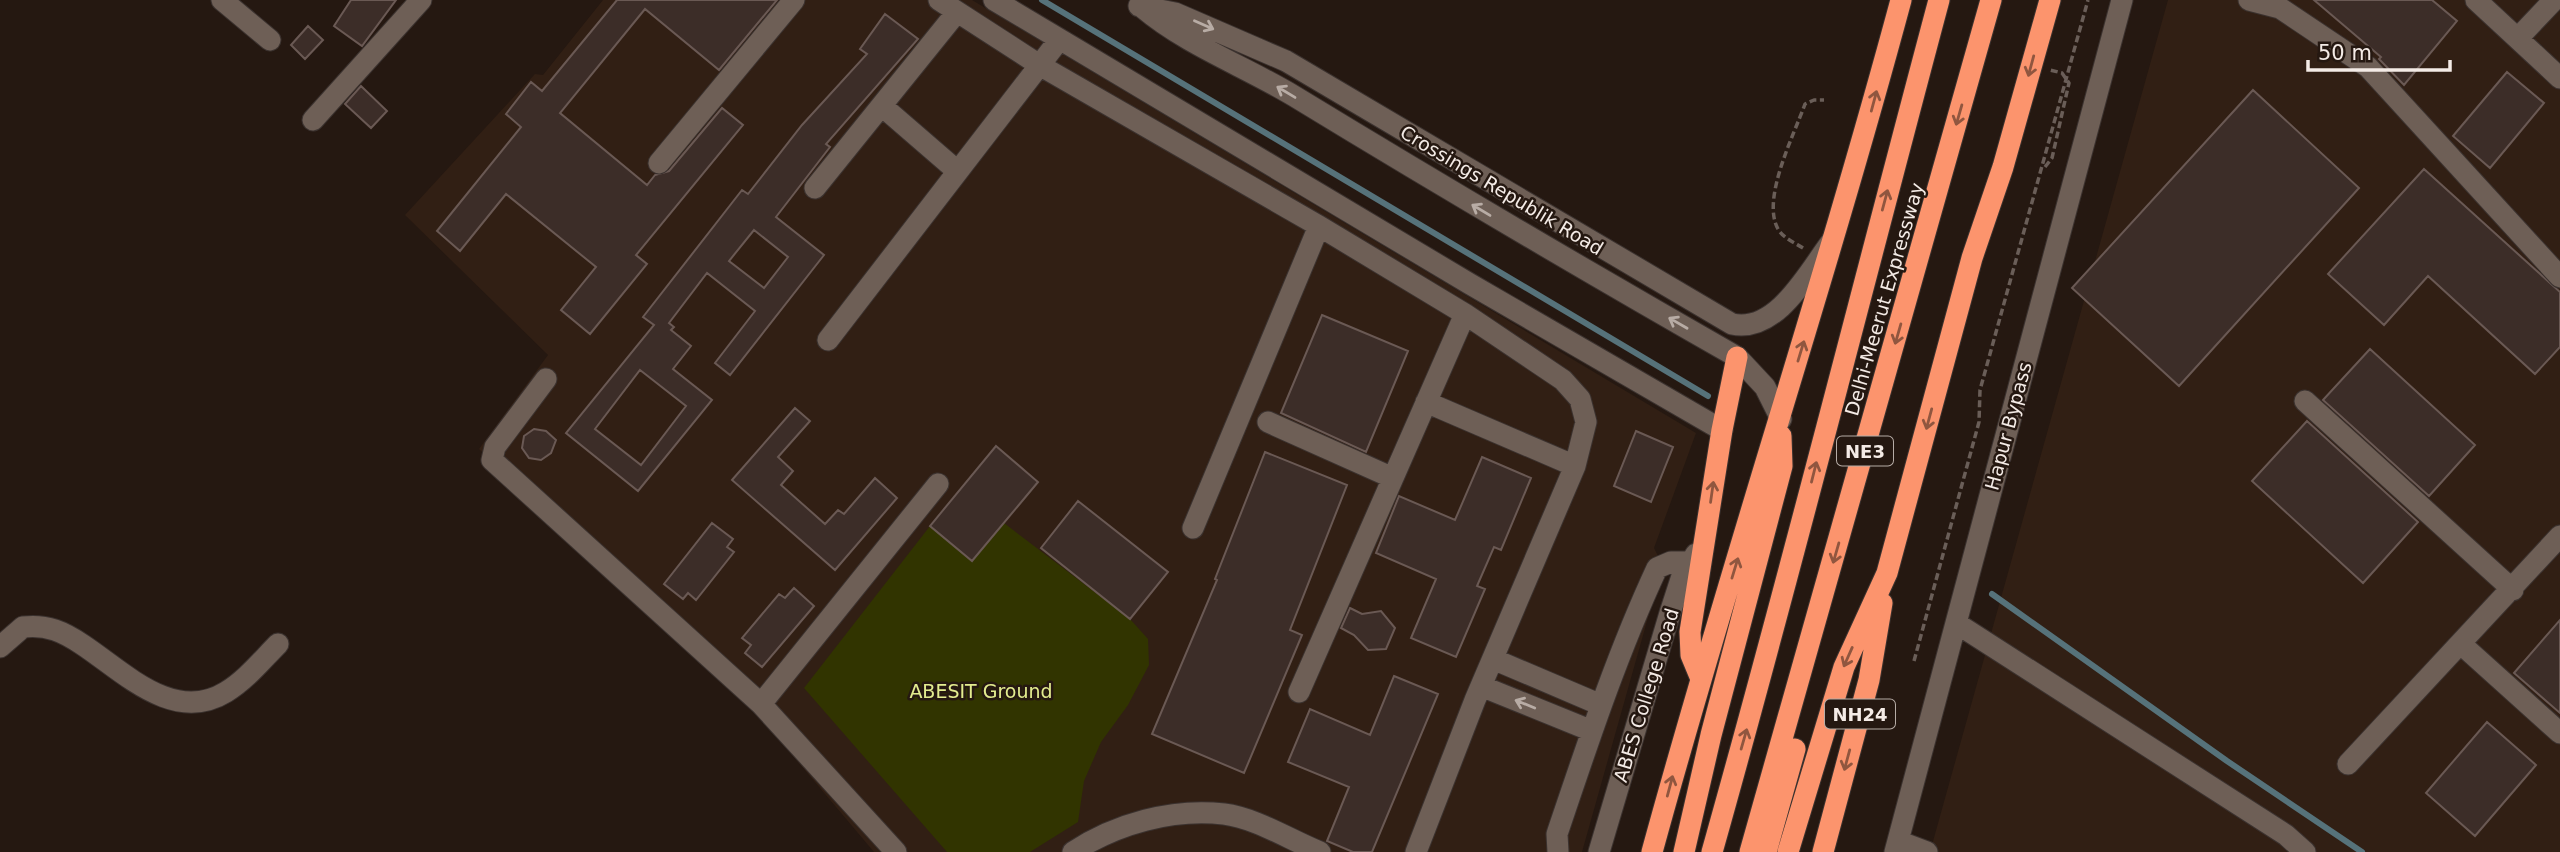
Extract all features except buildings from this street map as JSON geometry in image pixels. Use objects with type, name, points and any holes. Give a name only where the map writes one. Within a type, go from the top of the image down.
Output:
[{"type":"highway","points":[[1652,852],[1701,679],[1835,237],[1901,0]]},
{"type":"highway","name":"Delhi-Meerut Expressway","points":[[1712,852],[1784,598],[1867,266],[1939,0]]},
{"type":"highway","name":"Delhi-Meerut Expressway","points":[[1750,852],[1991,0]]},
{"type":"highway","points":[[1788,852],[1844,667],[1887,573],[1972,258],[2003,167],[2050,0]]},
{"type":"highway","points":[[1701,679],[1691,656],[1690,632],[1722,430],[1737,356]]},
{"type":"highway","points":[[1684,852],[1711,735],[1782,467],[1781,419]]},
{"type":"highway","name":"NH24","points":[[1823,852],[1869,680],[1887,573]]},
{"type":"highway","points":[[1766,852],[1795,752],[1796,738],[1787,725]]},
{"type":"street","points":[[222,0],[270,40]]},
{"type":"street","points":[[313,120],[421,0]]},
{"type":"street","points":[[659,163],[794,0]]},
{"type":"street","points":[[939,0],[1041,66],[1319,226],[1465,314],[1563,380],[1580,399],[1586,422],[1575,466],[1481,686],[1416,852]]},
{"type":"street","points":[[995,0],[1722,430]]},
{"type":"street","name":"Hapur Bypass","points":[[1897,846],[2122,0]]},
{"type":"street","points":[[2249,0],[2280,8],[2368,67],[2560,277]]},
{"type":"street","points":[[2476,0],[2519,37],[2560,78]]},
{"type":"street","points":[[2519,37],[2554,0]]},
{"type":"street","name":"Crossings Republik Road","points":[[1137,2],[1175,13],[1286,61],[1732,324],[1751,326],[1769,316],[1835,237]]},
{"type":"street","name":"Crossings Republik Road","points":[[1137,2],[1162,24],[1283,89],[1496,219],[1737,356],[1765,387],[1781,419]]},
{"type":"street","points":[[815,188],[957,12]]},
{"type":"street","points":[[828,340],[956,170],[1059,40]]},
{"type":"street","points":[[882,106],[956,170]]},
{"type":"street","points":[[1193,528],[1319,226]]},
{"type":"street","points":[[1299,692],[1465,314]]},
{"type":"street","points":[[546,379],[495,447],[492,460],[761,704],[896,852]]},
{"type":"street","points":[[2305,401],[2513,590]]},
{"type":"street","points":[[1426,402],[1575,466]]},
{"type":"street","points":[[1268,422],[1393,478]]},
{"type":"street","points":[[761,704],[938,484]]},
{"type":"street","points":[[2348,764],[2513,590],[2552,561],[2560,536]]},
{"type":"street","name":"ABES College Road","points":[[1599,852],[1670,613],[1689,562],[1705,545]]},
{"type":"street","points":[[1558,852],[1557,834],[1601,705],[1657,568],[1671,562],[1689,562]]},
{"type":"street","points":[[1956,623],[2286,835],[2305,852]]},
{"type":"street","points":[[0,647],[23,626],[52,628],[157,695],[181,704],[193,704],[226,692],[278,644]]},
{"type":"street","points":[[2462,644],[2560,733]]},
{"type":"street","points":[[1493,659],[1601,705]]},
{"type":"street","points":[[1481,686],[1592,731]]},
{"type":"street","points":[[1073,852],[1116,829],[1173,814],[1224,814],[1320,852]]},
{"type":"street","points":[[1897,846],[1927,852]]},
{"type":"path","points":[[1914,661],[1979,422],[1980,390],[2088,0]]},
{"type":"path","points":[[2031,66],[2062,73],[2069,83],[2052,158],[2045,167]]},
{"type":"path","points":[[1819,258],[1786,238],[1778,228],[1773,202],[1805,104],[1824,100]]},
{"type":"shaded area","points":[[603,0],[972,0],[1696,433],[1654,548],[1661,562],[1660,575],[1582,852],[874,852],[761,718],[479,449],[548,355],[405,215],[535,74],[543,75]]},
{"type":"shaded area","points":[[2168,0],[2560,0],[2560,852],[1930,852]]},
{"type":"green space","name":"ABESIT Ground","points":[[1004,523],[1130,619],[1148,639],[1149,665],[1128,705],[1101,742],[1084,781],[1078,822],[1030,852],[947,852],[804,688],[930,526],[972,561]]},
{"type":"waterway","points":[[1042,0],[1708,396]]},
{"type":"waterway","points":[[1992,594],[2227,761],[2362,852]]}]
